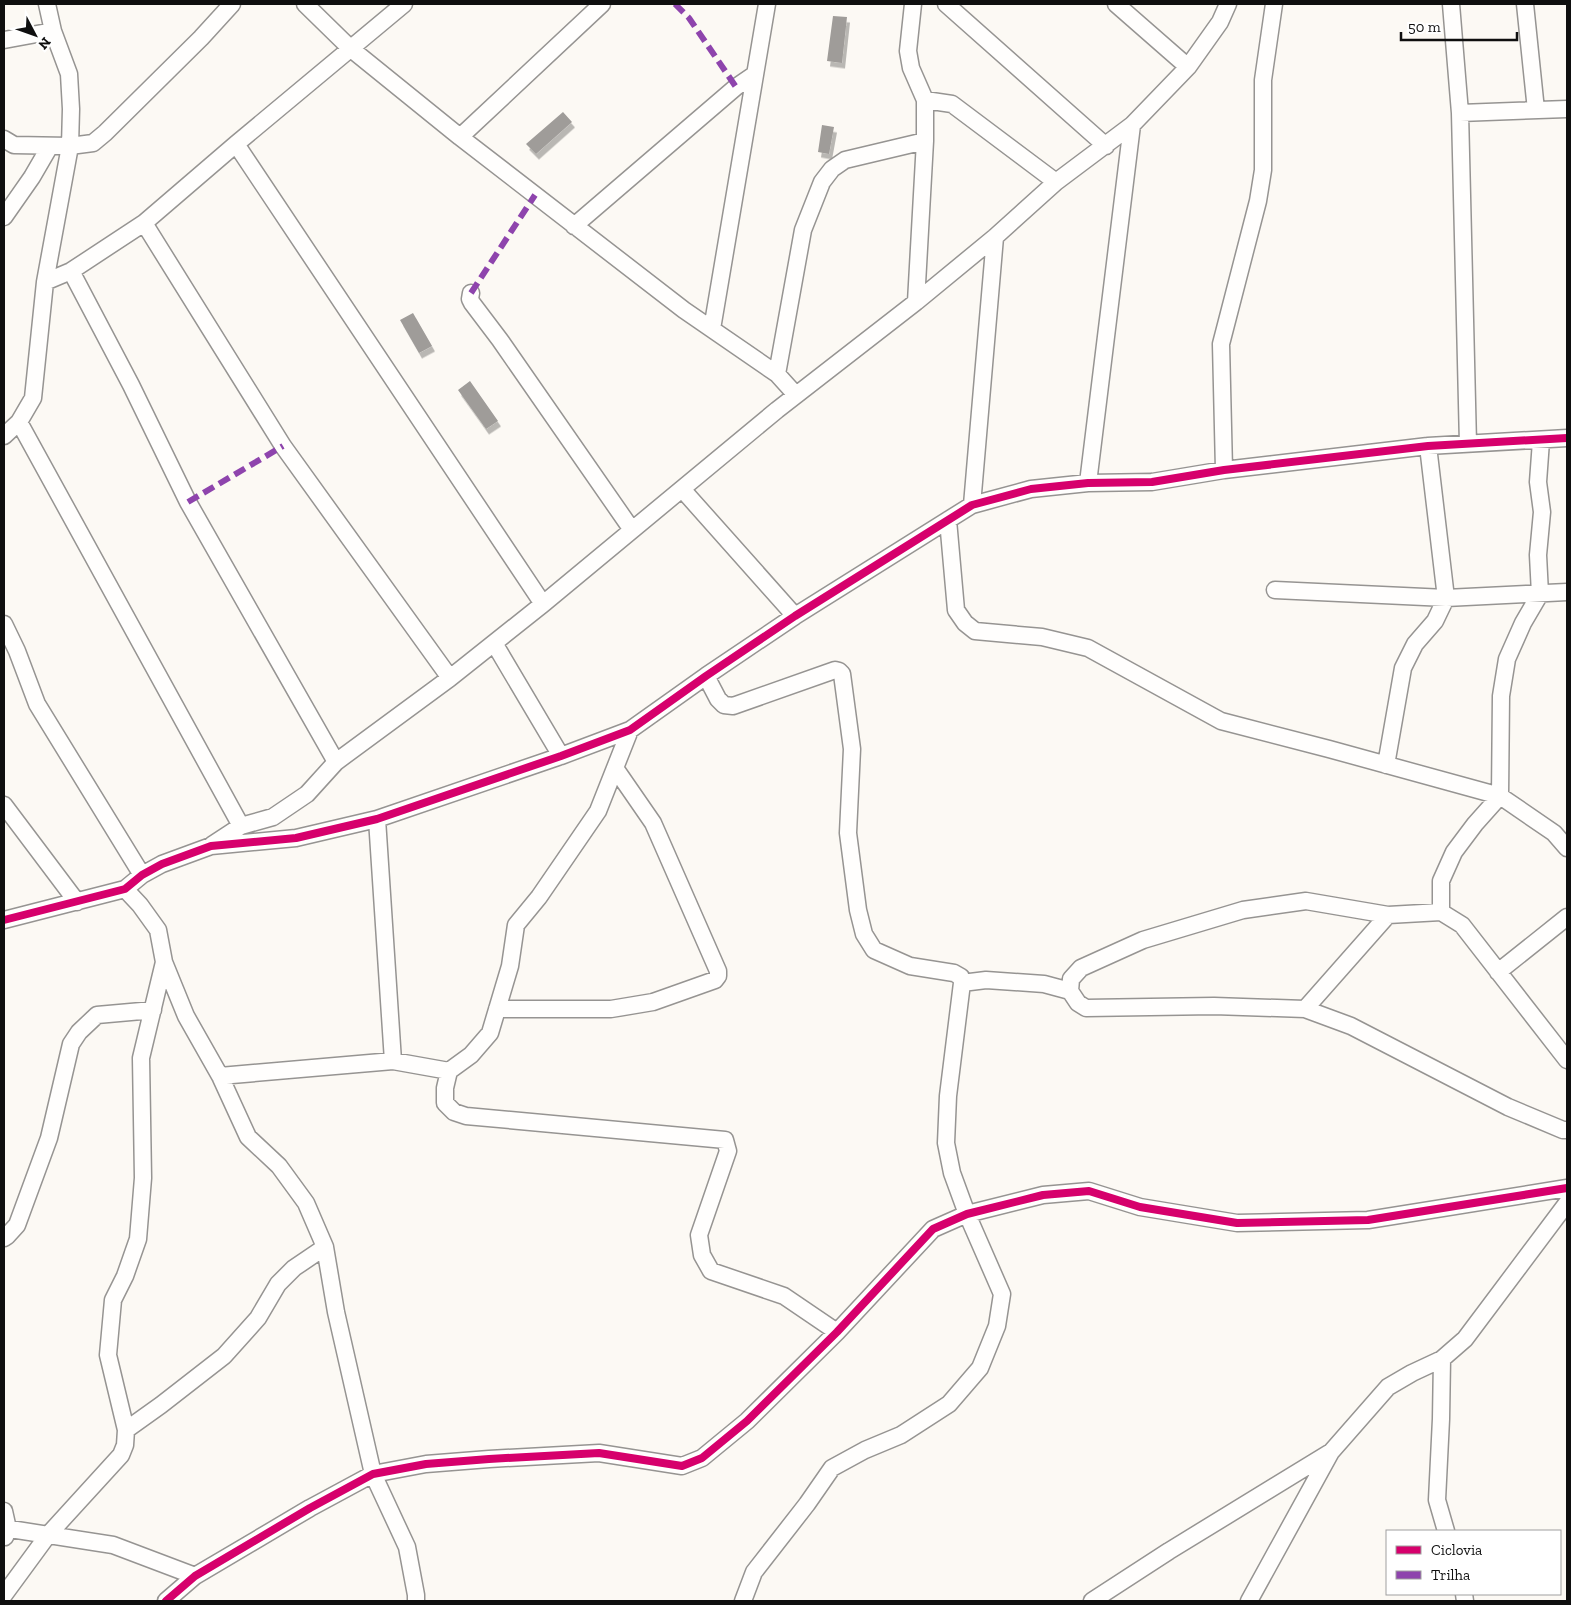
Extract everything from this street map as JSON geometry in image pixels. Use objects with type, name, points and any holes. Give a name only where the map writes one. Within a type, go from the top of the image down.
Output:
[{"type":"street","points":[[4,436],[19,422],[33,398],[45,282],[70,146],[69,74],[53,31],[46,4]]},
{"type":"street","points":[[4,140],[14,145],[50,146],[70,146],[93,142],[105,133],[201,38],[232,4]]},
{"type":"street","points":[[305,4],[350,48],[460,137],[684,310],[776,374],[796,395]]},
{"type":"street","points":[[45,282],[71,271],[144,223],[404,4]]},
{"type":"street","points":[[460,137],[602,4]]},
{"type":"street","points":[[712,329],[767,4]]},
{"type":"street","points":[[913,4],[908,51],[911,68],[925,100],[925,141],[916,302]]},
{"type":"street","points":[[946,4],[1106,146]]},
{"type":"street","points":[[1116,4],[1188,67]]},
{"type":"street","points":[[4,920],[125,889],[142,875],[162,864],[211,846],[241,826],[273,817],[307,794],[336,762],[450,678],[543,604],[796,395],[916,302],[995,237],[1056,182],[1132,125],[1188,67],[1220,22],[1228,4]]},
{"type":"street","points":[[1224,470],[1221,344],[1258,201],[1263,170],[1263,80],[1274,4]]},
{"type":"street","points":[[1450,4],[1460,113],[1468,444]]},
{"type":"street","points":[[1525,4],[1536,110]]},
{"type":"street","points":[[4,40],[53,31]]},
{"type":"street","points":[[574,226],[736,86],[755,74]]},
{"type":"street","points":[[925,100],[952,104],[1056,182]]},
{"type":"street","points":[[1460,113],[1567,109]]},
{"type":"street","points":[[1088,483],[1132,125]]},
{"type":"street","points":[[776,374],[803,230],[822,182],[832,169],[845,160],[925,141]]},
{"type":"street","points":[[236,144],[543,604]]},
{"type":"street","points":[[4,217],[50,146]]},
{"type":"street","points":[[144,223],[283,446],[450,678]]},
{"type":"street","points":[[972,505],[995,237]]},
{"type":"street","points":[[71,271],[131,385],[188,502],[336,762]]},
{"type":"street","points":[[471,293],[470,299],[472,303],[500,340],[632,530]]},
{"type":"street","points":[[19,422],[241,826]]},
{"type":"street","points":[[211,846],[296,838],[378,819],[561,756],[630,730],[795,616],[972,505],[1031,489],[1088,483],[1152,482],[1224,470],[1428,446],[1541,441],[1567,438]]},
{"type":"street","points":[[1441,912],[1441,881],[1454,852],[1475,824],[1500,796],[1501,696],[1507,659],[1523,623],[1540,594],[1538,555],[1542,512],[1538,482],[1541,441]]},
{"type":"street","points":[[1386,765],[1403,668],[1415,644],[1434,621],[1446,598],[1428,446]]},
{"type":"street","points":[[682,489],[795,616]]},
{"type":"street","points":[[948,520],[956,610],[965,623],[975,631],[1042,637],[1088,648],[1221,721],[1500,796],[1554,834],[1567,848]]},
{"type":"street","points":[[1275,590],[1446,598],[1567,592]]},
{"type":"street","points":[[4,624],[17,651],[37,704],[142,875]]},
{"type":"street","points":[[494,642],[561,756]]},
{"type":"street","points":[[706,676],[718,699],[724,705],[733,706],[834,670],[842,674],[852,749],[848,833],[858,910],[864,934],[874,950],[910,966],[954,973],[961,977],[962,983],[948,1096],[946,1143],[952,1173],[967,1214],[1002,1294],[997,1326],[980,1368],[949,1404],[901,1434],[865,1450],[832,1468],[807,1504],[754,1572],[743,1601]]},
{"type":"street","points":[[630,730],[598,811],[539,897],[516,925],[510,966],[490,1033],[471,1055],[449,1071],[445,1103],[454,1112],[466,1116],[725,1140],[728,1151],[699,1235],[702,1255],[711,1270],[784,1296],[837,1332]]},
{"type":"street","points":[[496,1009],[611,1010],[653,1002],[715,980],[718,976],[718,971],[652,823],[615,768]]},
{"type":"street","points":[[4,805],[77,902]]},
{"type":"street","points":[[378,819],[393,1060]]},
{"type":"street","points":[[125,889],[140,904],[158,930],[164,962],[186,1016],[220,1076],[248,1137],[278,1166],[306,1203],[325,1247],[336,1312],[373,1474],[407,1547],[416,1601]]},
{"type":"street","points":[[1070,991],[1071,979],[1081,968],[1143,940],[1243,910],[1306,901],[1388,915],[1441,912],[1462,925],[1567,1060]]},
{"type":"street","points":[[1305,1009],[1388,915]]},
{"type":"street","points":[[1498,972],[1567,917]]},
{"type":"street","points":[[4,1595],[48,1535],[121,1455],[125,1445],[126,1430],[108,1355],[113,1300],[125,1276],[138,1239],[143,1178],[141,1058],[164,962]]},
{"type":"street","points":[[962,983],[986,980],[1044,984],[1070,991],[1078,1002],[1086,1008],[1214,1006],[1305,1009],[1351,1026],[1508,1107],[1567,1130]]},
{"type":"street","points":[[4,1238],[17,1224],[49,1138],[71,1044],[79,1032],[97,1015],[153,1010]]},
{"type":"street","points":[[220,1076],[393,1060],[449,1071]]},
{"type":"street","points":[[166,1601],[195,1576],[310,1508],[373,1474],[426,1464],[489,1458],[599,1453],[682,1466],[702,1458],[746,1421],[837,1332],[933,1229],[967,1214],[1043,1195],[1088,1191],[1140,1207],[1238,1222],[1368,1220],[1567,1188]]},
{"type":"street","points":[[1249,1601],[1331,1452],[1388,1387],[1412,1372],[1442,1359],[1465,1339],[1567,1203]]},
{"type":"street","points":[[126,1430],[224,1356],[258,1318],[278,1284],[294,1268],[325,1247]]},
{"type":"street","points":[[1442,1359],[1437,1500],[1446,1530]]},
{"type":"street","points":[[1092,1601],[1169,1551],[1331,1452]]},
{"type":"street","points":[[4,1511],[5,1532],[48,1535],[113,1545],[195,1576]]},
{"type":"building","points":[[833,16],[847,17],[842,63],[827,61]]},
{"type":"building","points":[[563,112],[572,122],[536,154],[526,144]]},
{"type":"building","points":[[822,125],[834,127],[829,154],[818,152]]},
{"type":"building","points":[[413,313],[432,346],[419,353],[400,320]]},
{"type":"building","points":[[470,381],[498,421],[486,429],[458,390]]},
{"type":"marked path","points":[[675,4],[689,18],[736,87]]},
{"type":"marked path","points":[[471,293],[535,195]]},
{"type":"marked path","points":[[188,502],[283,446]]},
{"type":"cycle path","points":[[4,920],[125,889],[142,875],[162,864],[211,846],[296,838],[377,819],[561,756],[630,730],[795,616],[972,505],[1031,489],[1088,483],[1152,482],[1224,470],[1428,446],[1567,438]]},
{"type":"cycle path","points":[[166,1601],[195,1576],[310,1508],[373,1474],[426,1464],[599,1453],[682,1466],[702,1458],[747,1421],[837,1332],[933,1229],[967,1214],[1043,1195],[1089,1191],[1140,1207],[1237,1223],[1368,1220],[1567,1188]]}]
